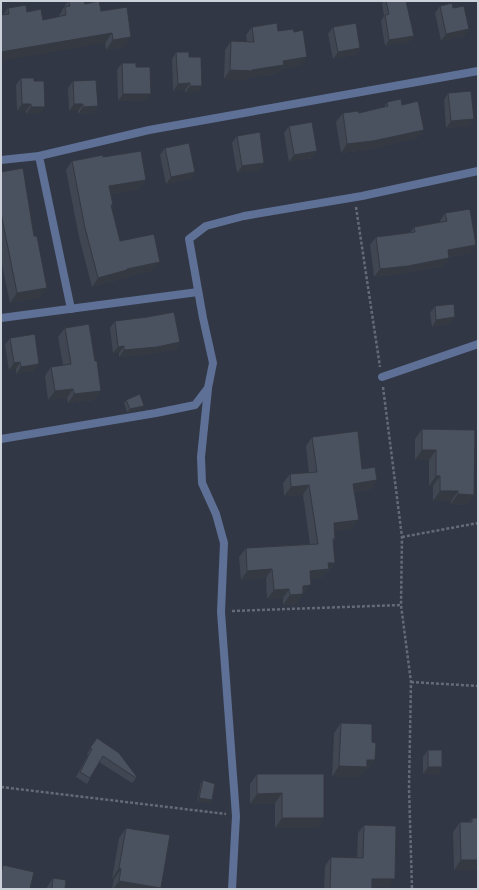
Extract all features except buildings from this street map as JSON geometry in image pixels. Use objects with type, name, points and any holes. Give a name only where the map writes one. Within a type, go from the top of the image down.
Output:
[{"type":"street","points":[[1,160],[39,156],[149,130],[478,71]]},
{"type":"street","points":[[39,156],[71,309]]},
{"type":"street","points":[[232,889],[236,816],[221,612],[224,543],[216,514],[202,483],[201,457],[208,388],[213,363],[198,292],[189,239],[206,226],[244,216],[354,198],[478,171]]},
{"type":"street","points":[[1,318],[198,292]]},
{"type":"street","points":[[382,377],[478,344]]},
{"type":"street","points":[[1,439],[196,405],[208,388]]},
{"type":"path","points":[[354,198],[382,377],[402,537],[401,605],[412,682],[409,788],[412,889]]},
{"type":"path","points":[[402,537],[478,523]]},
{"type":"path","points":[[221,612],[401,605]]},
{"type":"path","points":[[412,682],[478,686]]},
{"type":"path","points":[[1,787],[236,816]]}]
